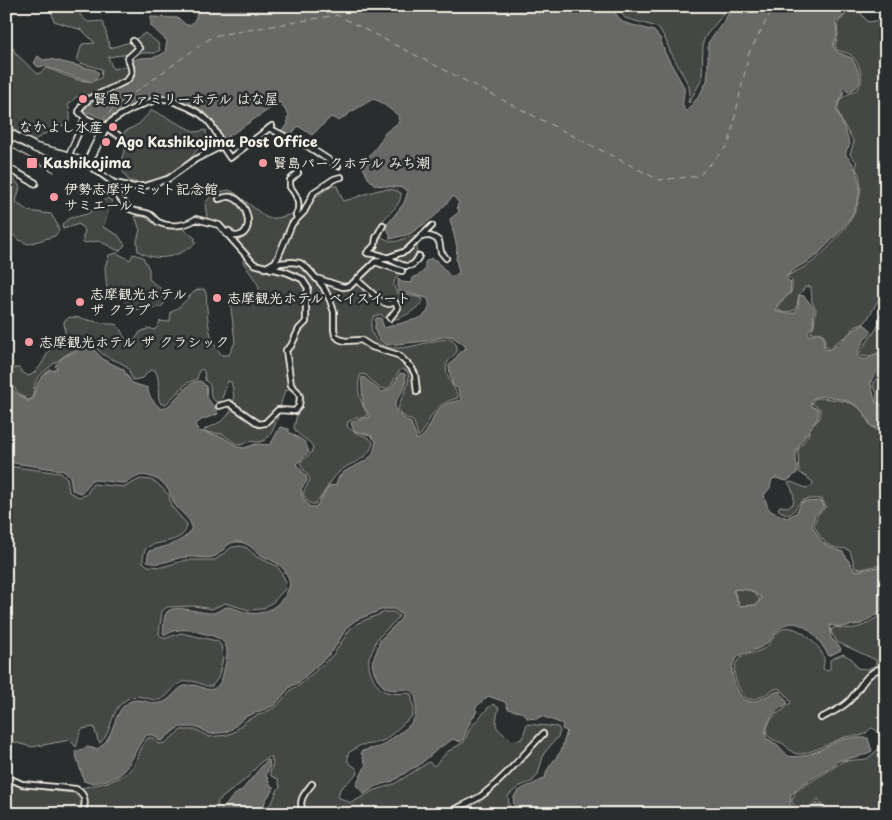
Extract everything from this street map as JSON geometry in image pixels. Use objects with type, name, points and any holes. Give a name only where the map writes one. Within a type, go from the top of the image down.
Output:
[{"type":"highway","points":[[6,132],[36,148],[87,164],[105,127]]},
{"type":"street","points":[[118,135],[85,118],[79,112],[84,103],[131,77],[133,71],[128,58],[139,48],[133,41]]},
{"type":"street","points":[[105,127],[123,114],[164,99],[188,107],[205,117],[214,128],[230,158],[270,127],[292,140],[298,140],[338,166]]},
{"type":"street","points":[[68,157],[85,118]]},
{"type":"street","points":[[87,164],[114,183],[128,186],[145,186],[168,179],[196,158],[222,146]]},
{"type":"street","points":[[6,167],[35,184]]},
{"type":"street","points":[[298,172],[290,180],[290,187],[296,194],[299,210],[296,215],[298,218]]},
{"type":"street","points":[[264,268],[278,257],[292,224],[304,212],[314,192],[334,178],[341,177]]},
{"type":"street","points":[[111,190],[118,195],[129,209],[151,215],[157,221],[167,225],[178,226],[188,224],[196,219],[219,225],[254,264],[295,275],[302,279],[308,288],[306,322],[299,329],[286,353],[291,385],[300,397],[299,406],[295,410],[278,410],[265,423],[259,424],[228,403],[219,406]]},
{"type":"street","points":[[219,199],[229,196],[234,198],[246,210],[248,223],[246,231],[237,236],[233,236],[229,231],[226,234]]},
{"type":"street","points":[[383,225],[376,238],[375,245],[367,253],[406,266],[412,266],[416,263],[419,256]]},
{"type":"street","points":[[316,278],[343,287],[350,286],[376,262],[406,251],[432,226]]},
{"type":"street","points":[[420,238],[428,236],[439,240],[441,252],[446,258]]},
{"type":"street","points":[[376,262],[402,271]]},
{"type":"street","points":[[271,269],[280,263],[300,263],[308,268],[330,300],[334,312],[335,335],[345,341],[361,340],[372,348],[398,355],[411,367],[415,374],[417,392]]},
{"type":"street","points":[[357,280],[382,302],[389,304],[394,302],[398,308],[390,318]]},
{"type":"street","points":[[822,718],[845,704],[873,671],[886,667]]},
{"type":"street","points":[[445,814],[474,800],[488,790],[511,769],[542,734]]},
{"type":"street","points":[[6,777],[22,784],[76,789],[83,794],[85,802],[81,814]]},
{"type":"street","points":[[304,814],[301,808],[301,799],[312,784]]},
{"type":"shaded area","points":[[50,6],[81,6],[80,15],[88,22],[103,21],[110,48],[133,41],[145,33],[158,43],[160,50],[155,53],[137,53],[108,57],[113,69],[128,66],[129,75],[112,86],[76,97],[68,105],[70,118],[67,125],[58,126],[33,141],[6,125],[6,35],[16,54],[38,74],[47,68],[80,80],[87,81],[101,78],[102,69],[80,63],[77,60],[82,44],[95,43],[82,30],[54,21]]},
{"type":"shaded area","points":[[196,6],[610,6],[622,22],[654,31],[660,38],[665,53],[684,87],[683,104],[686,111],[699,96],[707,81],[708,43],[732,6],[849,6],[845,15],[835,23],[837,32],[833,46],[837,52],[852,58],[860,77],[858,85],[854,89],[848,92],[843,88],[841,89],[844,92],[836,108],[850,144],[846,155],[853,164],[858,176],[858,201],[848,222],[832,240],[816,256],[788,275],[786,278],[791,283],[790,292],[779,302],[776,311],[795,313],[798,307],[799,295],[804,296],[814,308],[813,326],[808,331],[808,334],[810,336],[817,332],[822,334],[826,350],[837,345],[853,330],[864,324],[872,331],[867,336],[857,356],[865,359],[880,354],[884,358],[882,366],[873,377],[871,383],[876,403],[886,406],[881,416],[886,425],[886,432],[871,426],[865,414],[858,406],[826,396],[812,399],[811,406],[818,409],[818,418],[797,449],[797,473],[787,481],[776,478],[772,479],[770,488],[764,495],[771,511],[787,518],[796,513],[802,502],[822,501],[824,507],[815,515],[812,525],[817,536],[828,546],[843,552],[855,571],[886,566],[886,609],[861,624],[841,627],[830,625],[831,638],[841,650],[829,656],[810,632],[798,624],[790,623],[780,628],[762,646],[737,658],[733,663],[732,669],[734,683],[744,700],[758,700],[779,691],[783,695],[788,704],[774,713],[768,722],[766,738],[778,745],[788,756],[795,757],[809,754],[844,739],[868,738],[872,751],[864,755],[838,761],[829,769],[801,785],[791,795],[790,804],[797,810],[807,811],[817,803],[825,814],[518,814],[514,805],[515,794],[545,778],[547,770],[561,751],[567,731],[562,729],[563,724],[541,716],[537,719],[527,718],[524,713],[508,709],[505,702],[488,696],[475,708],[477,711],[468,726],[463,740],[460,742],[453,739],[418,766],[393,781],[377,786],[364,794],[356,785],[366,765],[361,752],[383,745],[411,724],[416,710],[416,698],[413,693],[405,689],[387,689],[379,681],[373,668],[372,663],[379,641],[401,619],[402,615],[394,609],[384,609],[356,620],[347,627],[332,652],[299,682],[290,687],[275,705],[245,717],[232,729],[226,732],[209,734],[198,727],[180,727],[159,741],[154,735],[147,735],[121,774],[98,782],[84,781],[75,752],[87,747],[97,749],[103,744],[125,705],[135,700],[160,703],[168,700],[179,689],[187,685],[196,685],[209,690],[216,687],[220,682],[227,658],[224,642],[215,637],[188,630],[175,630],[165,635],[163,633],[164,621],[168,611],[178,608],[213,613],[227,607],[249,613],[261,613],[272,608],[282,600],[288,590],[289,582],[284,570],[278,564],[262,556],[242,542],[229,544],[213,557],[182,557],[162,563],[147,561],[149,551],[182,539],[191,530],[190,521],[176,506],[167,488],[162,482],[154,478],[143,475],[122,483],[91,480],[84,491],[80,493],[72,490],[70,476],[62,470],[6,462],[6,366],[8,366],[10,375],[7,383],[14,391],[28,401],[33,399],[37,385],[44,375],[51,369],[53,371],[57,368],[55,366],[63,357],[85,347],[89,347],[104,360],[123,369],[132,383],[148,388],[151,397],[161,409],[171,403],[185,388],[196,381],[201,381],[206,386],[207,397],[218,414],[201,420],[195,425],[199,431],[223,437],[238,447],[244,448],[256,444],[269,445],[280,427],[289,429],[289,432],[305,442],[309,452],[296,464],[306,476],[307,481],[301,489],[303,498],[310,507],[316,507],[329,486],[336,485],[338,479],[345,471],[366,460],[373,451],[376,441],[370,435],[354,431],[351,423],[370,417],[364,407],[362,377],[381,392],[391,387],[400,373],[405,374],[406,382],[404,389],[395,405],[396,410],[401,416],[411,423],[417,440],[425,434],[441,407],[461,400],[458,389],[453,385],[449,366],[462,350],[466,349],[465,346],[453,337],[446,336],[427,341],[387,345],[380,340],[375,330],[376,318],[381,318],[384,328],[420,318],[428,309],[427,298],[398,291],[398,278],[401,282],[412,283],[413,277],[423,272],[425,262],[431,258],[434,261],[436,260],[451,277],[459,273],[456,259],[457,247],[450,219],[459,212],[457,206],[459,203],[453,196],[434,217],[410,234],[390,239],[386,226],[404,203],[408,191],[404,188],[375,185],[368,178],[362,165],[385,133],[399,122],[398,115],[379,101],[373,99],[339,121],[331,117],[312,135],[298,126],[290,136],[279,132],[288,125],[287,118],[289,116],[280,102],[223,140],[215,126],[205,115],[193,107],[167,96],[142,102],[107,121],[90,113],[83,113],[83,109],[90,100],[120,87],[133,77],[135,69],[133,61],[141,58],[156,57],[165,52],[167,41],[151,26],[151,17],[178,18],[186,25],[190,25],[196,17]],"holes":[[[735,589],[750,590],[762,598],[756,605],[740,606],[733,591]]]},
{"type":"shaded area","points":[[616,6],[725,6],[722,16],[703,42],[702,79],[689,103],[689,86],[664,36],[657,27],[625,18]]},
{"type":"shaded area","points":[[858,6],[868,22],[881,20],[886,15],[886,299],[884,295],[880,297],[863,324],[854,327],[848,335],[828,348],[825,346],[825,338],[822,333],[810,333],[814,325],[816,309],[812,302],[811,287],[805,287],[799,295],[795,310],[784,313],[778,310],[781,302],[791,292],[792,281],[787,276],[814,261],[831,245],[854,213],[858,202],[861,190],[860,178],[856,168],[856,161],[850,154],[854,142],[841,120],[838,107],[839,102],[844,96],[859,87],[861,75],[859,66],[854,58],[848,53],[837,50],[835,46],[838,35],[837,24],[852,7]]},
{"type":"shaded area","points":[[38,56],[43,60],[50,59],[96,70],[99,73],[92,82],[45,66],[38,67],[34,63]]},
{"type":"shaded area","points":[[152,110],[195,132],[206,130],[207,138],[189,160],[172,173],[140,183],[129,181],[119,165],[125,149],[124,132],[139,124]]},
{"type":"shaded area","points":[[6,174],[16,181],[20,187],[16,202],[28,211],[51,214],[59,230],[55,236],[28,244],[19,240],[6,229]]},
{"type":"shaded area","points":[[331,186],[337,186],[343,201],[387,189],[401,193],[398,204],[383,221],[379,235],[391,241],[399,241],[416,236],[418,243],[414,256],[408,266],[396,277],[394,284],[397,293],[422,298],[423,301],[411,312],[399,318],[388,321],[381,314],[374,316],[371,325],[372,333],[379,343],[388,347],[398,348],[452,339],[457,346],[457,351],[448,362],[446,369],[448,378],[458,398],[441,405],[418,437],[414,422],[401,414],[399,409],[408,383],[407,371],[402,369],[399,371],[387,389],[379,388],[366,375],[361,374],[359,379],[360,396],[368,415],[362,418],[357,417],[348,422],[347,426],[370,439],[373,442],[371,449],[364,457],[339,472],[315,504],[311,504],[305,497],[304,492],[310,480],[300,462],[311,453],[313,447],[294,428],[298,403],[292,389],[285,391],[275,425],[268,437],[263,441],[251,441],[241,445],[236,444],[223,434],[204,432],[205,429],[226,417],[233,406],[234,399],[231,382],[228,381],[221,401],[216,402],[211,397],[210,385],[205,380],[204,371],[201,369],[197,379],[187,383],[166,404],[161,404],[155,370],[150,370],[143,378],[133,380],[126,366],[106,356],[96,347],[87,344],[59,359],[40,376],[35,383],[31,400],[27,400],[9,382],[12,370],[15,368],[19,368],[29,376],[37,370],[55,341],[65,335],[64,321],[70,317],[115,324],[131,344],[140,332],[150,328],[154,330],[158,327],[160,321],[170,321],[171,312],[200,289],[204,289],[206,294],[208,321],[212,339],[222,355],[229,355],[235,342],[230,299],[238,298],[247,302],[258,299],[259,286],[243,262],[245,251],[231,236],[207,218],[205,203],[214,193],[229,190],[267,218],[278,218],[306,210],[316,197]]},
{"type":"shaded area","points":[[107,198],[112,201],[103,227],[118,235],[125,245],[119,251],[99,241],[83,243],[85,231],[79,224],[63,229],[62,224],[70,218],[87,214]]},
{"type":"shaded area","points":[[135,216],[144,217],[156,224],[181,227],[195,238],[195,244],[167,257],[145,255],[138,251],[137,241],[140,230]]},
{"type":"shaded area","points":[[117,253],[130,260],[133,254],[143,257],[149,269],[149,279],[161,289],[164,304],[161,307],[133,310],[121,298],[107,291],[105,267],[109,255]]},
{"type":"shaded area","points":[[886,310],[886,351],[866,357],[860,356],[859,353],[877,328],[881,314]]},
{"type":"shaded area","points":[[886,365],[886,404],[879,404],[876,401],[877,393],[873,386],[878,374]]},
{"type":"shaded area","points":[[815,398],[837,400],[858,407],[870,425],[886,434],[885,564],[861,569],[855,568],[850,551],[833,547],[822,539],[814,524],[818,514],[826,507],[822,499],[803,501],[789,515],[778,509],[780,506],[789,507],[793,504],[793,493],[788,483],[791,482],[806,488],[812,486],[813,482],[799,472],[798,450],[808,435],[810,428],[820,418],[820,409],[812,403]]},
{"type":"shaded area","points":[[6,466],[61,473],[67,478],[69,492],[79,497],[86,495],[93,484],[125,487],[140,479],[151,480],[157,483],[169,495],[171,506],[187,524],[181,536],[154,544],[145,550],[143,562],[148,566],[162,567],[186,560],[215,560],[232,547],[241,546],[247,548],[257,557],[277,566],[286,582],[285,589],[273,602],[262,609],[249,610],[225,603],[212,609],[194,606],[167,607],[162,611],[159,634],[164,639],[181,633],[217,641],[221,645],[223,658],[218,678],[212,686],[188,681],[177,685],[162,699],[153,700],[139,696],[128,699],[118,707],[107,734],[100,743],[94,727],[82,729],[76,747],[70,740],[32,747],[6,740]]},
{"type":"shaded area","points":[[735,589],[750,590],[760,599],[756,605],[740,606],[734,591]]},
{"type":"shaded area","points":[[385,612],[394,612],[399,616],[376,640],[369,658],[371,673],[376,683],[383,690],[393,693],[411,694],[414,710],[412,716],[385,740],[361,745],[348,753],[348,762],[356,768],[358,773],[340,789],[338,797],[351,803],[373,791],[394,784],[429,762],[434,766],[447,752],[464,742],[470,728],[493,704],[499,708],[496,720],[497,728],[512,741],[522,739],[527,724],[558,727],[560,731],[558,737],[544,753],[538,774],[533,781],[518,787],[508,796],[509,805],[516,814],[258,814],[272,802],[280,787],[278,779],[271,776],[270,772],[273,764],[271,756],[262,761],[246,779],[218,801],[217,814],[144,814],[124,808],[90,810],[88,814],[6,814],[6,781],[12,784],[45,790],[74,793],[88,808],[82,788],[111,781],[124,775],[134,765],[148,738],[153,738],[158,744],[165,743],[181,730],[197,730],[209,737],[227,735],[234,732],[247,720],[276,707],[292,689],[301,684],[334,654],[350,629],[358,623]]},
{"type":"shaded area","points":[[886,612],[886,814],[879,814],[875,806],[868,808],[862,814],[827,814],[818,799],[808,808],[799,809],[792,803],[796,791],[843,761],[867,759],[881,747],[880,736],[872,728],[863,735],[845,737],[802,754],[795,753],[782,743],[770,738],[767,734],[767,727],[771,720],[791,702],[784,692],[778,688],[759,697],[747,699],[737,683],[734,670],[735,665],[744,656],[766,647],[782,629],[790,628],[802,632],[818,647],[824,658],[823,668],[826,671],[830,669],[830,660],[843,654],[852,659],[857,668],[867,669],[876,665],[876,660],[837,642],[831,632],[832,629],[835,627],[856,628]]},
{"type":"shaded area","points":[[269,760],[270,766],[266,775],[274,788],[265,801],[264,808],[256,808],[249,814],[220,814],[219,810],[242,790]]},
{"type":"ferry route","points":[[101,121],[116,106],[213,36],[337,15],[659,180],[699,176],[729,144],[749,53],[774,6]]},
{"type":"railway","points":[[6,144],[54,172]]},
{"type":"place","name":"賢島ファミリーホテル はな屋","points":[[83,99]]},
{"type":"place","name":"なかよし水産","points":[[113,127]]},
{"type":"place","name":"Ago Kashikojima Post Office","points":[[106,142]]},
{"type":"place","name":"Kashikojima","points":[[32,163]]},
{"type":"place","name":"賢島パークホテル みち潮","points":[[263,163]]},
{"type":"place","name":"伊勢志摩サミット記念館 サミエール","points":[[54,197]]},
{"type":"place","name":"志摩観光ホテル ベイスイート","points":[[217,298]]},
{"type":"place","name":"志摩観光ホテル ザ クラブ","points":[[80,302]]},
{"type":"place","name":"志摩観光ホテル ザ クラシック","points":[[29,342]]}]
